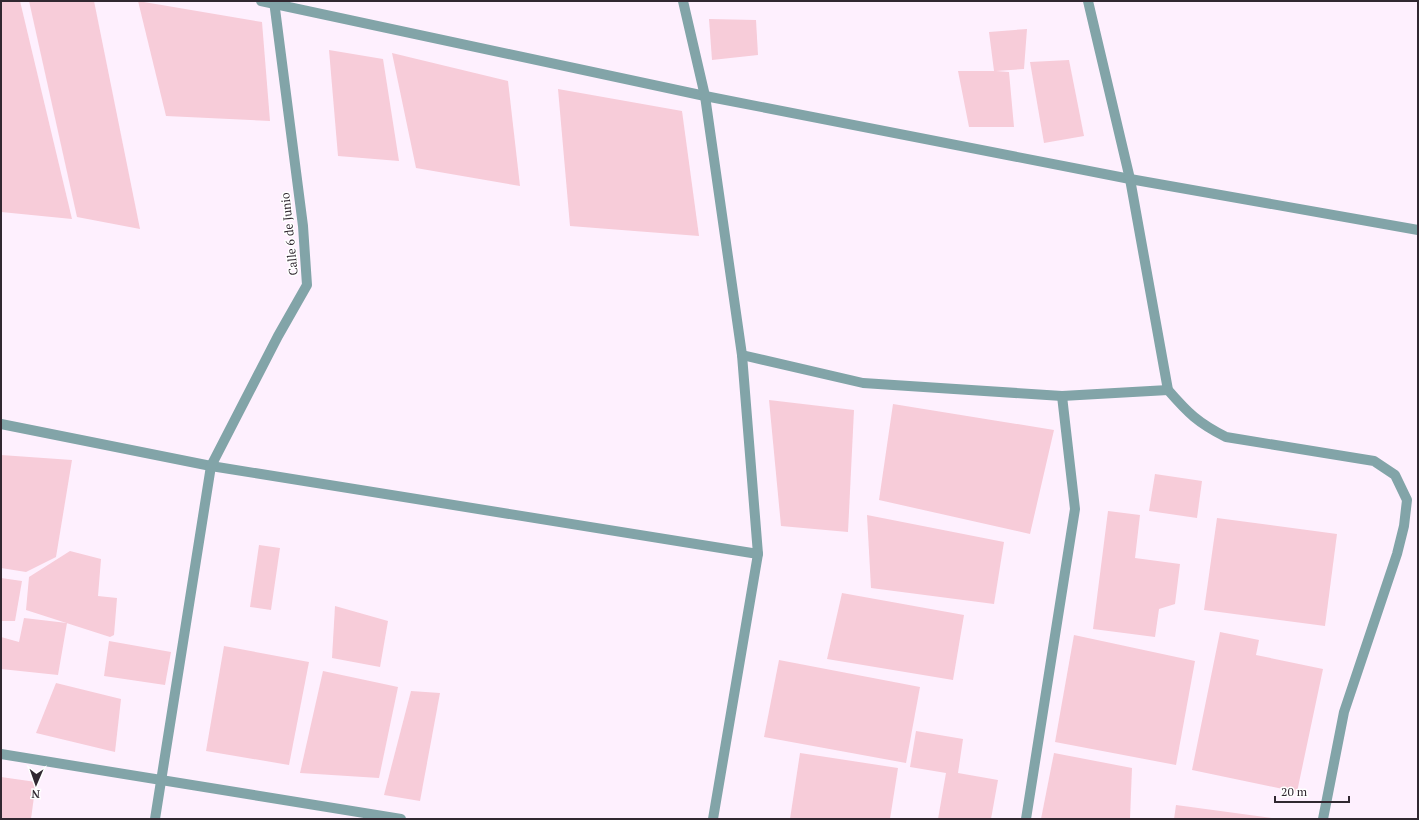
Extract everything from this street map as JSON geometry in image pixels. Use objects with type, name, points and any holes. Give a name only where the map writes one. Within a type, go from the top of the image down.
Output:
[{"type":"street","points":[[261,1],[275,2],[705,96],[1130,179],[1418,230]]},
{"type":"street","points":[[683,1],[705,96],[742,355],[758,554],[713,819]]},
{"type":"street","points":[[1088,1],[1130,179],[1168,390],[1186,411],[1204,426],[1226,437],[1374,461],[1395,475],[1407,500],[1404,526],[1397,554],[1344,712],[1323,819]]},
{"type":"street","name":"Calle 6 de Junio","points":[[155,819],[211,466],[278,336],[307,285],[302,226],[275,2]]},
{"type":"street","points":[[742,355],[863,383],[1062,396],[1168,390]]},
{"type":"street","points":[[1026,819],[1076,509],[1062,396]]},
{"type":"street","points":[[1,424],[211,466],[758,554]]},
{"type":"street","points":[[1,754],[401,819]]},
{"type":"building","points":[[1,1],[20,1],[72,219],[1,212]]},
{"type":"building","points":[[29,1],[94,1],[140,229],[77,217]]},
{"type":"building","points":[[138,1],[262,22],[270,121],[166,116]]},
{"type":"building","points":[[709,19],[756,20],[758,55],[712,60]]},
{"type":"building","points":[[1027,29],[1024,69],[996,71],[1009,72],[1014,127],[969,127],[958,71],[994,71],[989,32]]},
{"type":"building","points":[[329,50],[383,59],[399,161],[338,156]]},
{"type":"building","points":[[392,53],[508,81],[520,186],[416,168]]},
{"type":"building","points":[[1069,60],[1084,136],[1044,143],[1030,62]]},
{"type":"building","points":[[558,89],[682,111],[699,236],[570,226]]},
{"type":"building","points":[[769,400],[854,410],[848,532],[781,526]]},
{"type":"building","points":[[893,404],[1054,430],[1030,534],[879,500]]},
{"type":"building","points":[[1,455],[72,460],[56,557],[26,572],[1,568]]},
{"type":"building","points":[[1155,474],[1202,481],[1197,518],[1149,511]]},
{"type":"building","points":[[1108,511],[1140,515],[1135,558],[1180,564],[1175,604],[1159,609],[1155,637],[1093,629]]},
{"type":"building","points":[[867,515],[1004,542],[994,604],[871,588]]},
{"type":"building","points":[[1217,518],[1337,534],[1325,626],[1204,610]]},
{"type":"building","points":[[259,545],[280,548],[271,610],[250,607]]},
{"type":"building","points":[[70,551],[101,559],[98,596],[117,598],[114,635],[110,637],[26,610],[29,577]]},
{"type":"building","points":[[1,578],[22,581],[15,621],[1,621]]},
{"type":"building","points":[[842,593],[964,615],[953,680],[827,659]]},
{"type":"building","points":[[335,606],[388,621],[380,667],[332,658]]},
{"type":"building","points":[[24,618],[67,623],[58,675],[1,669],[1,637],[19,642]]},
{"type":"building","points":[[1220,632],[1259,640],[1256,655],[1323,669],[1297,792],[1192,770]]},
{"type":"building","points":[[1074,635],[1195,661],[1176,765],[1055,742]]},
{"type":"building","points":[[109,641],[171,652],[165,685],[104,676]]},
{"type":"building","points":[[224,646],[309,662],[289,765],[206,751]]},
{"type":"building","points":[[779,660],[920,687],[906,763],[764,737]]},
{"type":"building","points":[[323,671],[398,687],[379,778],[300,773]]},
{"type":"building","points":[[56,683],[121,699],[115,752],[36,733]]},
{"type":"building","points":[[411,691],[440,693],[420,801],[384,795]]},
{"type":"building","points":[[916,731],[963,739],[958,773],[998,780],[991,819],[938,819],[946,773],[910,767]]},
{"type":"building","points":[[800,753],[898,768],[890,819],[790,819]]},
{"type":"building","points":[[1054,753],[1132,768],[1130,819],[1041,819]]},
{"type":"building","points":[[1,777],[36,782],[31,819],[1,819]]},
{"type":"building","points":[[1176,805],[1272,818],[1174,819]]}]
